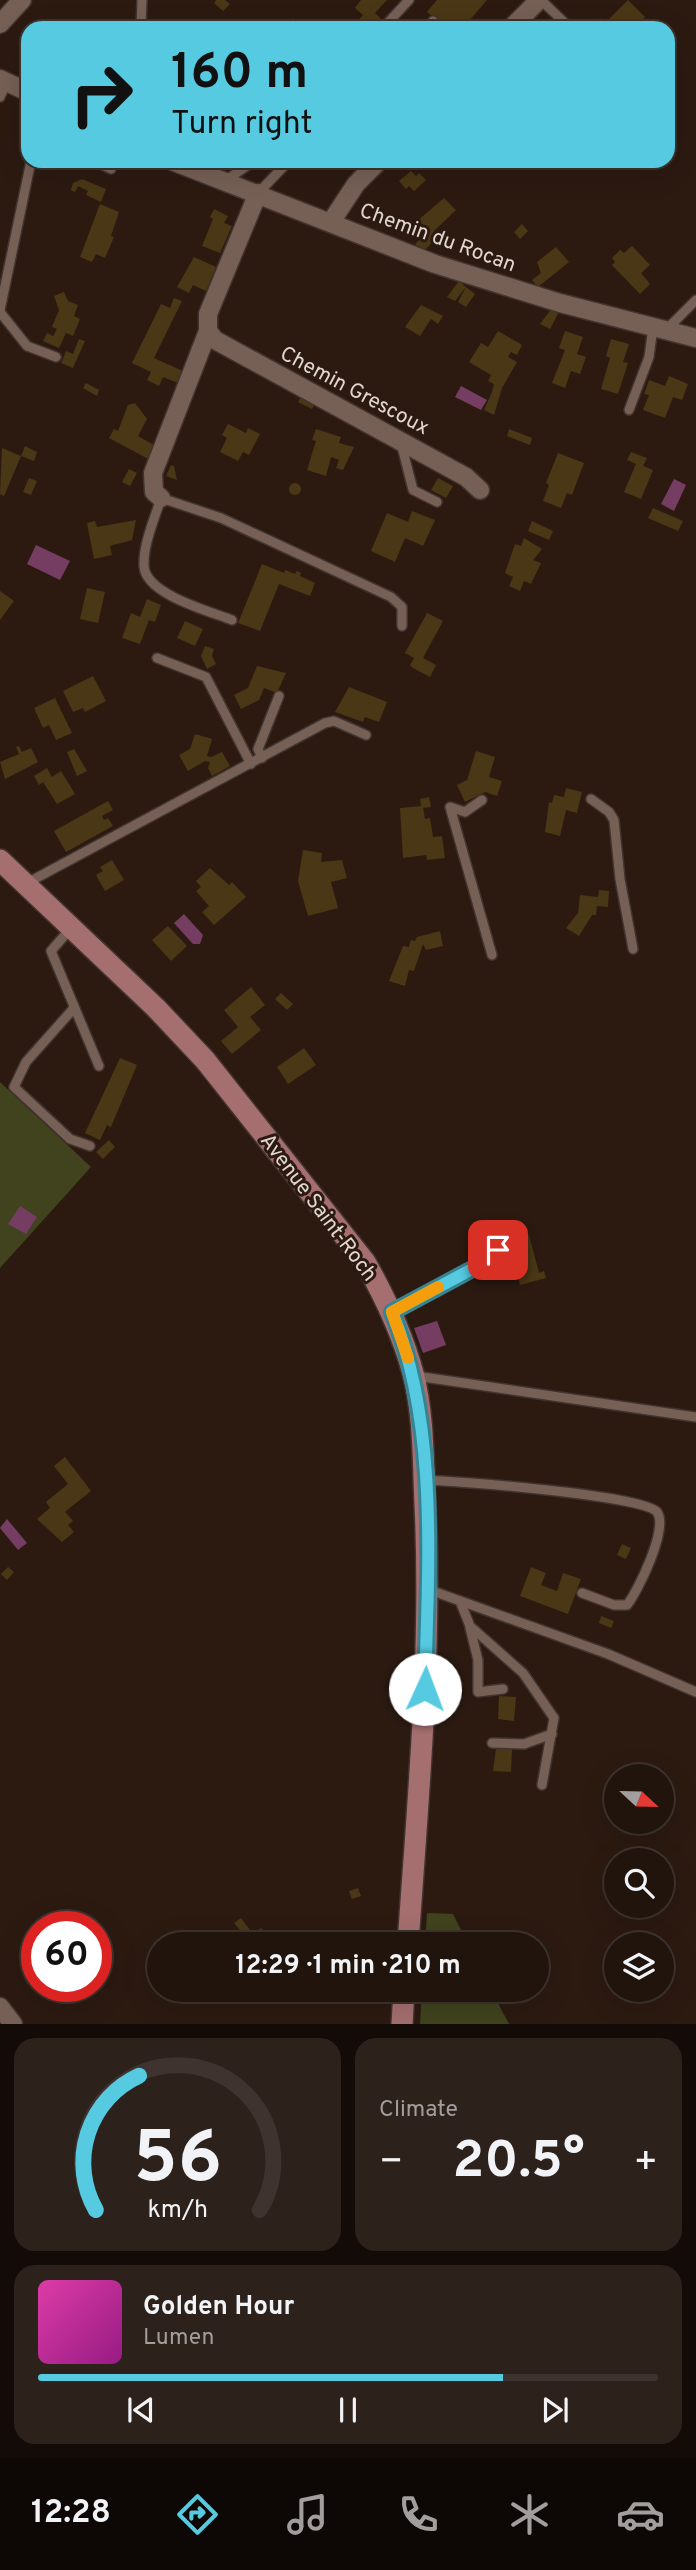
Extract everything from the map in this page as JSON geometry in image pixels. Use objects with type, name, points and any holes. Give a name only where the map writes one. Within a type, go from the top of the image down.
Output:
[{"type":"main road","name":"Avenue Saint-Roch","points":[[0,860],[156,1008],[205,1060],[338,1225],[365,1262],[392,1312],[414,1376],[424,1480],[427,1589],[425,1689],[409,1932]]},
{"type":"main road","points":[[402,2024],[403,2002]]},
{"type":"street","points":[[0,24],[22,0]]},
{"type":"street","points":[[521,21],[540,0]]},
{"type":"street","points":[[2,86],[21,90]]},
{"type":"street","name":"Chemin du Rocan","points":[[191,168],[435,264],[696,338]]},
{"type":"street","points":[[331,222],[356,184],[372,168]]},
{"type":"street","points":[[161,498],[154,492],[151,483],[153,472],[208,331],[208,314],[258,194]]},
{"type":"street","name":"Chemin Grescoux","points":[[208,331],[215,340],[466,477],[480,490]]},
{"type":"street","points":[[0,2007],[13,2024]]},
{"type":"lane","points":[[141,21],[142,0]]},
{"type":"lane","points":[[390,21],[409,0]]},
{"type":"lane","points":[[540,0],[562,21]]},
{"type":"lane","points":[[31,168],[0,311],[27,346],[56,357]]},
{"type":"lane","points":[[225,181],[244,168]]},
{"type":"lane","points":[[258,194],[282,168]]},
{"type":"lane","points":[[629,410],[659,329],[696,300]]},
{"type":"lane","points":[[401,441],[413,489],[437,502]]},
{"type":"lane","points":[[232,620],[169,595],[149,581],[145,558],[161,498],[221,518],[391,597],[402,607],[402,626]]},
{"type":"lane","points":[[157,658],[206,677],[251,764]]},
{"type":"lane","points":[[262,758],[258,749],[279,696]]},
{"type":"lane","points":[[26,884],[325,723],[334,721],[366,735]]},
{"type":"lane","points":[[591,799],[609,811],[614,820],[620,879],[632,949]]},
{"type":"lane","points":[[482,800],[465,812],[450,807],[492,955]]},
{"type":"lane","points":[[72,927],[51,951],[99,1066]]},
{"type":"lane","points":[[74,1008],[26,1062],[14,1087],[70,1139],[90,1146]]},
{"type":"lane","points":[[392,1312],[476,1267],[498,1250]]},
{"type":"lane","points":[[414,1376],[696,1417]]},
{"type":"lane","points":[[424,1480],[647,1504],[658,1513],[662,1526],[636,1594],[627,1605],[614,1605],[582,1593]]},
{"type":"lane","points":[[427,1589],[608,1654],[696,1692]]},
{"type":"lane","points":[[460,1601],[470,1626],[478,1660],[478,1692],[503,1689]]},
{"type":"lane","points":[[470,1626],[523,1673],[554,1718],[542,1784]]},
{"type":"lane","points":[[492,1743],[524,1744],[552,1734]]},
{"type":"green space","points":[[0,1082],[91,1167],[0,1268]]},
{"type":"green space","points":[[427,1913],[453,1914],[462,1932],[426,1932]]},
{"type":"green space","points":[[421,2002],[497,2002],[509,2024],[420,2024]]},
{"type":"shaded area","points":[[461,386],[487,400],[481,410],[455,397]]},
{"type":"shaded area","points":[[674,479],[686,485],[674,511],[661,504]]},
{"type":"shaded area","points":[[36,545],[70,561],[60,580],[27,564]]},
{"type":"shaded area","points":[[184,914],[203,935],[200,944],[193,944],[174,923]]},
{"type":"shaded area","points":[[20,1206],[37,1217],[26,1234],[8,1224]]},
{"type":"shaded area","points":[[437,1321],[446,1345],[423,1353],[414,1328]]},
{"type":"shaded area","points":[[7,1519],[27,1543],[18,1550],[0,1528]]},
{"type":"building","points":[[216,0],[225,0],[230,4],[223,11],[214,3]]},
{"type":"building","points":[[361,0],[387,0],[375,13],[381,19],[379,21],[358,21],[363,15],[355,8]]},
{"type":"building","points":[[437,0],[487,0],[469,21],[438,21],[427,12]]},
{"type":"building","points":[[628,0],[645,17],[641,21],[607,21]]},
{"type":"building","points":[[411,171],[416,176],[419,173],[426,180],[414,191],[409,186],[406,189],[399,181]]},
{"type":"building","points":[[82,179],[106,189],[101,202],[86,195],[88,191],[78,186],[75,192],[71,190],[73,183]]},
{"type":"building","points":[[444,198],[456,210],[434,231],[438,236],[425,250],[419,248],[415,244],[430,231],[416,222]]},
{"type":"building","points":[[100,204],[119,212],[111,236],[114,237],[105,258],[96,254],[92,262],[80,257]]},
{"type":"building","points":[[214,209],[228,216],[224,223],[232,226],[220,253],[202,246],[213,219],[210,217]]},
{"type":"building","points":[[522,224],[528,231],[520,239],[514,232]]},
{"type":"building","points":[[632,246],[650,265],[641,273],[650,284],[640,294],[612,265],[615,262],[612,258],[620,250],[624,253]]},
{"type":"building","points":[[556,247],[569,262],[538,287],[532,280],[541,273],[537,262]]},
{"type":"building","points":[[194,257],[216,267],[206,291],[193,285],[189,293],[177,287]]},
{"type":"building","points":[[459,281],[466,287],[455,301],[447,297]]},
{"type":"building","points":[[466,287],[475,294],[466,307],[458,302]]},
{"type":"building","points":[[64,292],[68,301],[78,305],[74,316],[80,319],[73,336],[66,333],[59,348],[43,341],[47,333],[53,336],[57,329],[52,327],[59,310],[54,296]]},
{"type":"building","points":[[174,298],[182,301],[154,358],[185,372],[181,384],[163,377],[159,386],[147,380],[151,372],[132,363],[161,304],[170,308]]},
{"type":"building","points":[[421,305],[443,316],[438,324],[431,319],[420,336],[405,327]]},
{"type":"building","points":[[552,308],[560,310],[550,329],[540,324]]},
{"type":"building","points":[[498,331],[522,345],[517,355],[511,352],[508,357],[517,362],[502,388],[494,415],[484,410],[494,384],[488,381],[491,375],[469,362],[481,343],[488,347]]},
{"type":"building","points":[[565,331],[583,337],[577,354],[586,357],[580,374],[571,371],[565,388],[552,383],[565,350],[559,348]]},
{"type":"building","points":[[79,339],[85,341],[73,368],[61,363],[66,351],[73,354]]},
{"type":"building","points":[[611,339],[629,344],[623,362],[628,363],[618,394],[601,389],[610,358],[606,356]]},
{"type":"building","points":[[669,376],[688,384],[682,400],[673,397],[665,418],[643,410],[649,395],[644,394],[649,380],[665,386]]},
{"type":"building","points":[[86,383],[99,390],[97,396],[83,388]]},
{"type":"building","points":[[303,393],[316,401],[312,409],[298,402]]},
{"type":"building","points":[[135,403],[147,419],[138,436],[157,447],[152,461],[109,438],[114,429],[118,431],[128,405]]},
{"type":"building","points":[[228,424],[246,433],[248,428],[260,434],[249,455],[243,452],[238,461],[220,452],[227,438],[222,435]]},
{"type":"building","points":[[316,429],[341,437],[339,443],[354,447],[343,470],[336,468],[339,460],[331,457],[326,476],[307,470],[316,441],[312,440]]},
{"type":"building","points":[[509,429],[532,438],[530,445],[507,436]]},
{"type":"building","points":[[25,446],[37,452],[34,461],[21,456]]},
{"type":"building","points":[[2,448],[21,456],[4,496],[0,494]]},
{"type":"building","points":[[631,452],[647,458],[643,466],[653,470],[641,499],[624,492],[636,464],[627,460]]},
{"type":"building","points":[[558,453],[584,463],[572,495],[567,493],[561,508],[543,501],[549,485],[546,483]]},
{"type":"building","points":[[171,465],[174,466],[177,480],[166,476]]},
{"type":"building","points":[[129,469],[137,473],[130,486],[122,482]]},
{"type":"building","points":[[29,478],[37,481],[31,495],[23,492]]},
{"type":"building","points":[[438,478],[453,486],[446,498],[431,490]]},
{"type":"building","points":[[295,483],[301,489],[295,495],[289,489]]},
{"type":"building","points":[[653,508],[683,521],[678,531],[648,518]]},
{"type":"building","points":[[412,511],[435,520],[423,546],[405,538],[395,562],[371,551],[387,513],[408,522]]},
{"type":"building","points":[[136,520],[132,540],[110,546],[112,555],[94,559],[87,523],[95,521],[97,527]]},
{"type":"building","points":[[532,521],[553,531],[549,540],[528,531]]},
{"type":"building","points":[[524,538],[542,549],[533,560],[541,563],[531,584],[524,581],[520,591],[509,586],[513,577],[505,573],[515,544],[521,546]]},
{"type":"building","points":[[262,564],[284,573],[285,570],[295,574],[297,571],[301,573],[300,576],[315,583],[310,596],[279,584],[260,631],[238,623]]},
{"type":"building","points":[[87,588],[105,592],[98,623],[80,619]]},
{"type":"building","points":[[0,591],[14,601],[0,620]]},
{"type":"building","points":[[147,599],[161,605],[155,622],[149,620],[140,644],[122,638],[131,613],[140,617]]},
{"type":"building","points":[[427,613],[443,621],[423,658],[436,665],[430,677],[413,668],[410,665],[414,658],[405,653]]},
{"type":"building","points":[[185,621],[203,629],[195,646],[177,638]]},
{"type":"building","points":[[205,646],[214,649],[212,656],[216,664],[207,669],[201,656]]},
{"type":"building","points":[[257,666],[286,673],[277,693],[264,688],[259,700],[241,709],[234,695],[248,688]]},
{"type":"building","points":[[93,676],[106,701],[85,712],[83,708],[73,712],[63,691]]},
{"type":"building","points":[[349,687],[387,702],[379,722],[365,717],[363,722],[335,712]]},
{"type":"building","points":[[55,698],[72,733],[56,740],[49,725],[43,728],[34,708]]},
{"type":"building","points":[[195,734],[212,739],[207,756],[222,752],[230,766],[212,776],[208,768],[210,762],[205,761],[188,771],[179,755],[190,749]]},
{"type":"building","points":[[19,746],[22,752],[31,748],[38,762],[5,779],[0,762],[19,754],[16,747]]},
{"type":"building","points":[[74,749],[87,771],[77,776],[67,752]]},
{"type":"building","points":[[476,751],[495,757],[489,777],[502,781],[497,796],[485,792],[465,802],[457,785],[467,780]]},
{"type":"building","points":[[47,768],[52,777],[61,771],[75,794],[57,804],[43,782],[39,785],[34,776]]},
{"type":"building","points":[[566,788],[582,792],[577,813],[566,810],[560,836],[545,832],[549,802],[552,803],[554,795],[564,797]]},
{"type":"building","points":[[429,797],[431,807],[423,808],[425,819],[430,818],[433,837],[442,836],[445,858],[427,860],[426,855],[403,858],[400,808],[421,806],[420,799]]},
{"type":"building","points":[[108,801],[113,810],[102,816],[104,820],[108,818],[113,826],[66,852],[54,831]]},
{"type":"building","points":[[303,850],[322,853],[321,862],[342,860],[347,878],[331,882],[338,908],[308,916],[298,881]]},
{"type":"building","points":[[112,860],[124,880],[105,891],[96,875],[103,871],[100,867]]},
{"type":"building","points":[[210,868],[229,885],[232,882],[246,897],[214,925],[202,912],[209,906],[196,891],[201,887],[196,881]]},
{"type":"building","points":[[599,890],[609,891],[608,907],[597,906],[596,915],[592,915],[579,936],[566,928],[578,913],[580,895],[598,897]]},
{"type":"building","points":[[168,926],[187,946],[171,961],[152,940]]},
{"type":"building","points":[[440,931],[443,946],[426,950],[423,944],[414,971],[409,970],[405,986],[389,981],[403,946],[409,947],[411,940],[415,941],[417,937]]},
{"type":"building","points":[[251,987],[265,1005],[250,1017],[261,1030],[232,1054],[221,1041],[238,1027],[224,1010]]},
{"type":"building","points":[[281,993],[293,1004],[287,1010],[275,999]]},
{"type":"building","points":[[304,1048],[316,1065],[288,1084],[277,1067]]},
{"type":"building","points":[[120,1058],[137,1065],[111,1127],[107,1125],[100,1140],[85,1133]]},
{"type":"building","points":[[109,1140],[115,1147],[103,1159],[96,1152]]},
{"type":"building","points":[[521,1221],[525,1236],[529,1235],[539,1273],[544,1271],[546,1278],[520,1285],[505,1226]]},
{"type":"building","points":[[65,1457],[91,1491],[65,1512],[73,1521],[68,1525],[74,1532],[62,1542],[37,1519],[50,1508],[46,1502],[68,1484],[54,1466]]},
{"type":"building","points":[[622,1544],[631,1548],[626,1559],[617,1555]]},
{"type":"building","points":[[8,1567],[14,1572],[7,1580],[1,1574]]},
{"type":"building","points":[[531,1567],[546,1573],[541,1585],[557,1591],[563,1573],[581,1579],[568,1614],[520,1596]]},
{"type":"building","points":[[601,1616],[614,1621],[611,1628],[599,1623]]},
{"type":"building","points":[[499,1696],[516,1697],[514,1721],[498,1719]]},
{"type":"building","points":[[496,1748],[512,1749],[511,1772],[493,1771]]},
{"type":"building","points":[[358,1888],[361,1896],[352,1899],[349,1891]]},
{"type":"building","points":[[241,1918],[252,1932],[241,1932],[234,1923]]},
{"type":"slow traffic","points":[[408,1358],[392,1312],[438,1287]]},
{"type":"route","points":[[425,1689],[427,1544],[420,1422],[414,1376],[392,1312],[476,1267],[498,1250]]}]
